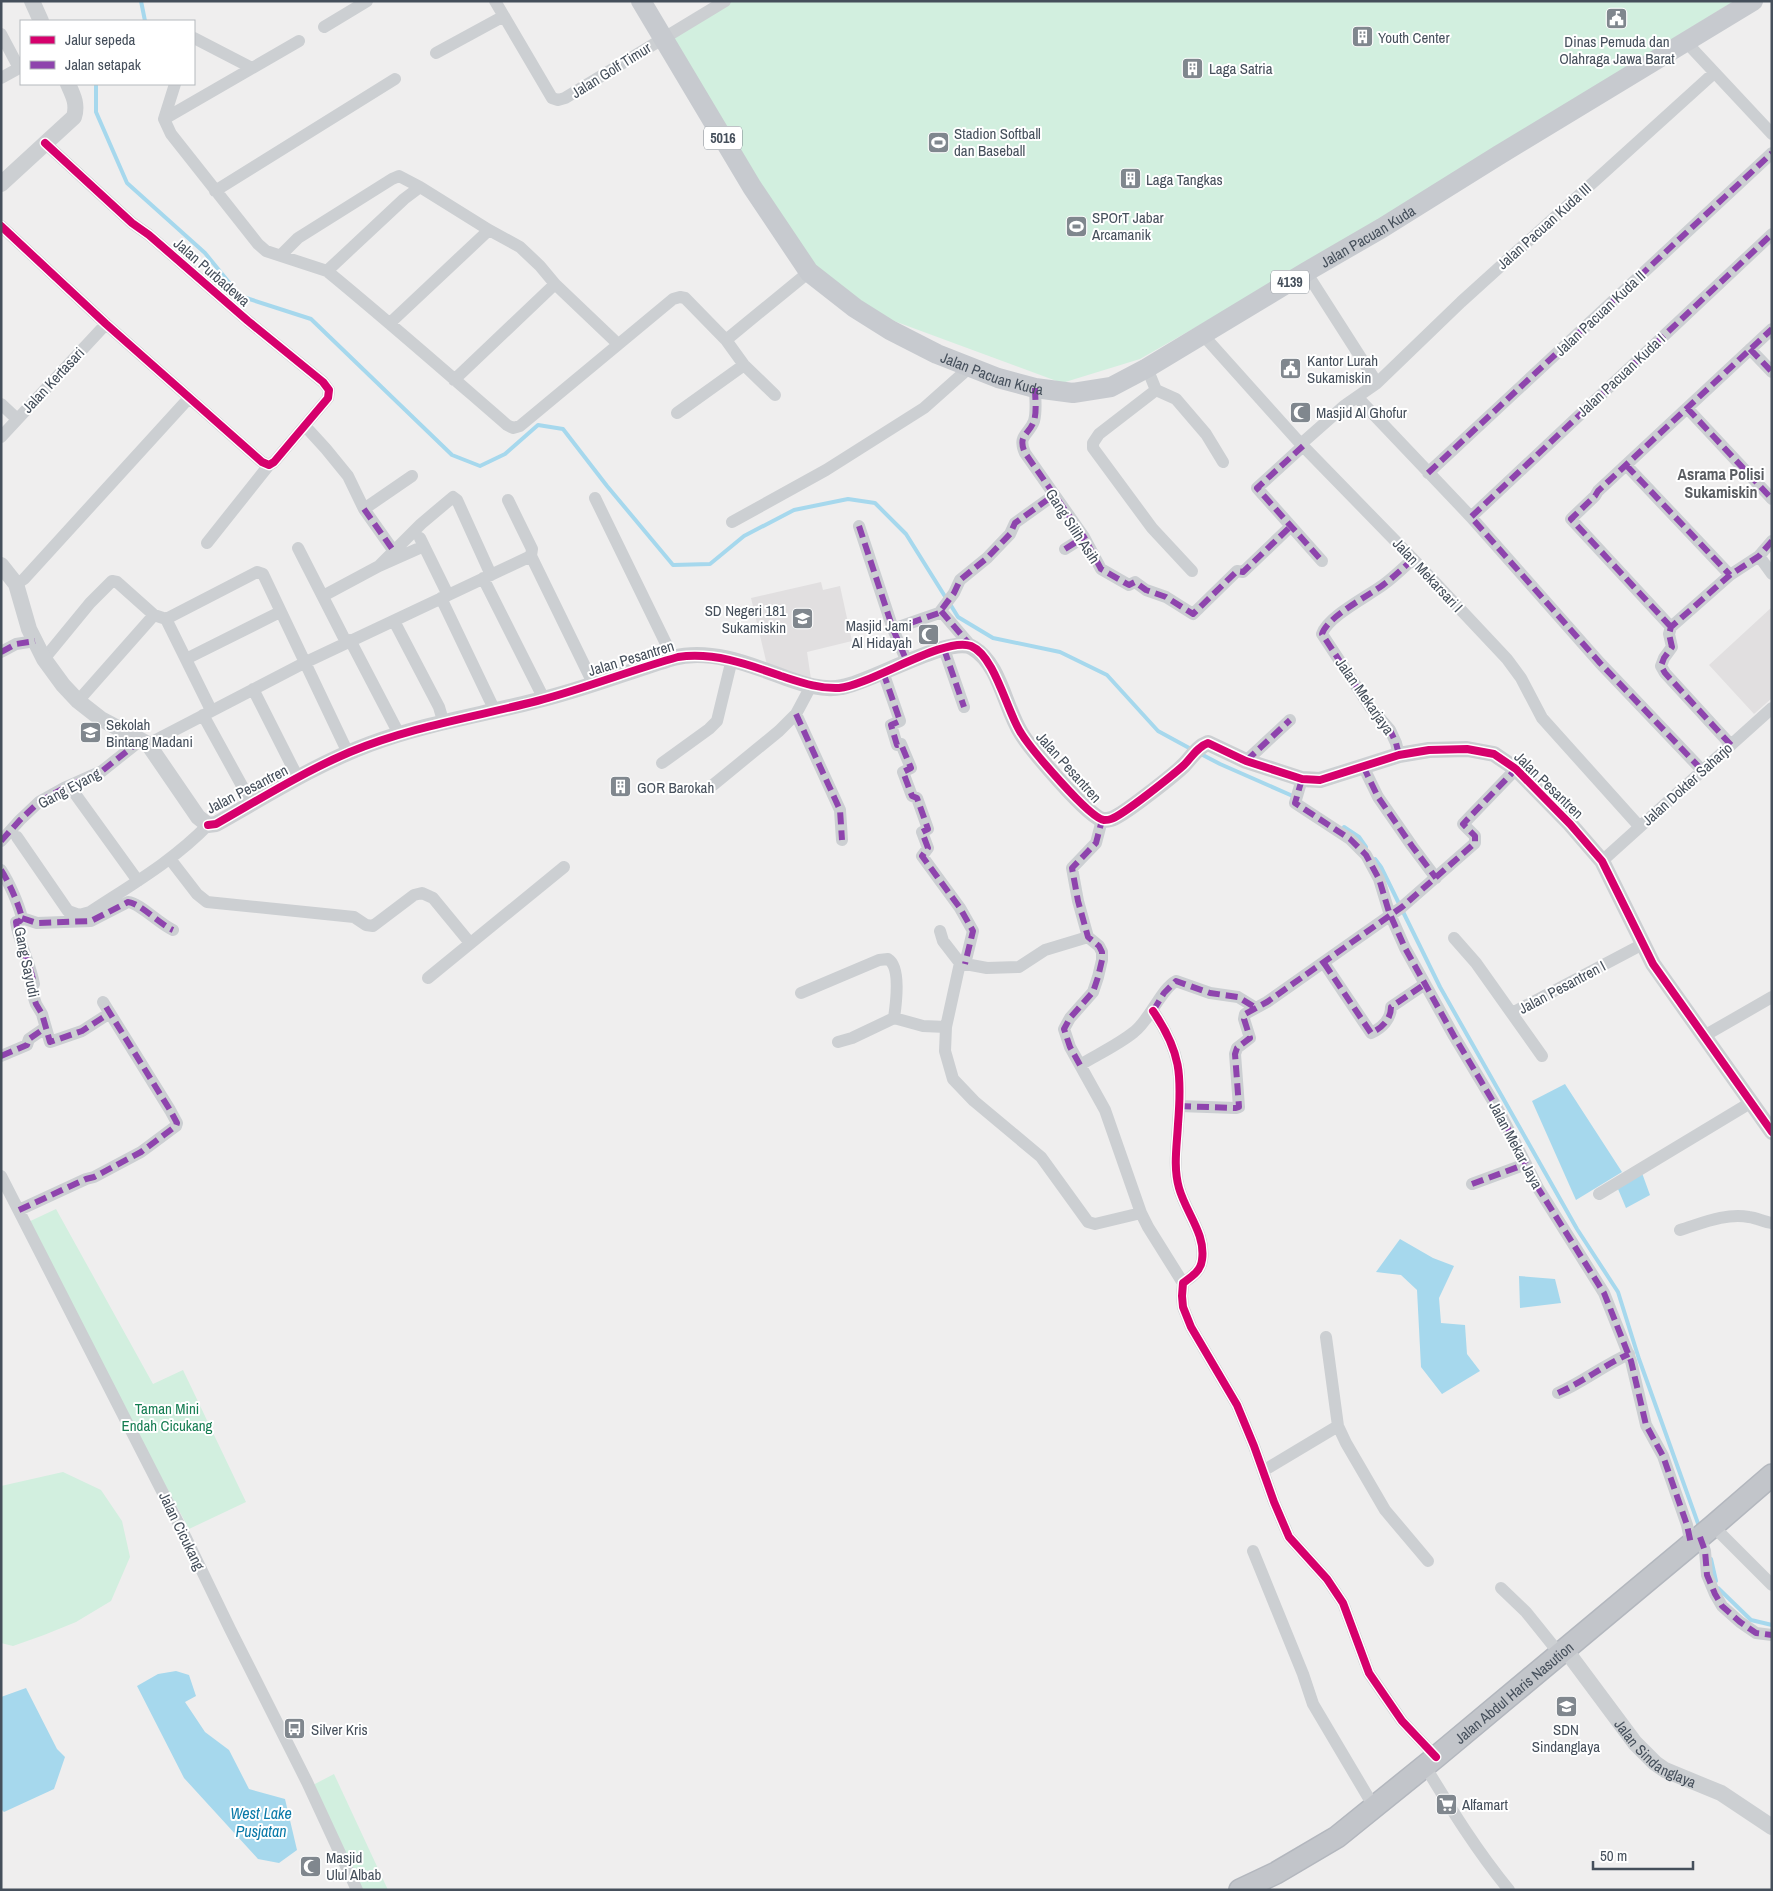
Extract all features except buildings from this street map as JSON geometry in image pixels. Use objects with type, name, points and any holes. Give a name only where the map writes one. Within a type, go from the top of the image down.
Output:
[{"type":"highway","name":"Jalan Abdul Haris Nasution","points":[[1240,1890],[1276,1873],[1337,1836],[1374,1808],[1772,1475]]},
{"type":"main road","name":"5016","points":[[641,1],[752,187],[810,272]]},
{"type":"main road","name":"Jalan Pacuan Kuda","points":[[810,272],[855,308],[890,330],[968,368],[1035,388],[1073,393],[1111,387],[1207,340],[1306,272],[1382,228],[1753,1]]},
{"type":"street","points":[[32,1],[41,20]]},
{"type":"street","points":[[324,27],[367,1]]},
{"type":"street","name":"Jalan Golf Timur","points":[[495,1],[552,98],[558,100],[565,98],[725,1]]},
{"type":"street","points":[[436,53],[504,16]]},
{"type":"street","points":[[1,34],[20,67],[1,78]]},
{"type":"street","points":[[195,39],[252,68]]},
{"type":"street","points":[[164,119],[299,41]]},
{"type":"street","points":[[1686,42],[1772,134]]},
{"type":"street","name":"Jalan Pacuan Kuda III","points":[[1290,527],[1257,488],[1344,406],[1377,383],[1461,302],[1714,72]]},
{"type":"street","points":[[215,191],[395,79]]},
{"type":"street","points":[[1,184],[74,117],[75,101],[68,85]]},
{"type":"street","points":[[175,85],[167,102],[164,119],[171,134],[258,244],[266,251],[281,254],[326,271],[513,428],[520,426],[673,299],[680,297],[685,298],[726,340],[744,365],[775,395]]},
{"type":"street","name":"Jalan Purbadewa","points":[[45,143],[132,223],[149,235],[248,321],[323,382],[329,390],[328,398],[305,426]]},
{"type":"street","name":"Jalan Pacuan Kuda II","points":[[1428,473],[1772,153]]},
{"type":"street","points":[[281,254],[298,238],[399,176],[520,247],[555,284],[618,344]]},
{"type":"street","points":[[326,271],[404,199],[420,187]]},
{"type":"street","points":[[1,226],[106,324],[262,462],[269,465]]},
{"type":"street","points":[[390,323],[489,230]]},
{"type":"street","name":"Jalan Pacuan Kuda I","points":[[1471,517],[1772,234]]},
{"type":"street","points":[[726,340],[810,272]]},
{"type":"street","points":[[1306,272],[1377,383]]},
{"type":"street","points":[[454,380],[555,284]]},
{"type":"street","name":"Jalan Kertasari","points":[[1,437],[106,324]]},
{"type":"street","points":[[1670,627],[1571,519],[1686,408],[1772,329]]},
{"type":"street","name":"Jalan Mekarsari I","points":[[1207,340],[1302,445],[1507,659],[1542,718],[1640,826]]},
{"type":"street","points":[[1750,349],[1772,372]]},
{"type":"street","points":[[677,413],[744,365]]},
{"type":"street","points":[[732,522],[826,470],[924,408],[968,368]]},
{"type":"street","points":[[1147,368],[1156,390],[1176,399],[1206,434],[1223,462]]},
{"type":"street","name":"Gang Silih Asih","points":[[1035,388],[1034,419],[1022,439],[1022,446],[1084,537],[1104,572],[1129,585],[1135,582],[1146,590],[1166,597],[1193,614],[1238,571],[1243,572],[1290,527]]},
{"type":"street","points":[[1156,390],[1099,434],[1093,443],[1093,448],[1152,528],[1192,570]]},
{"type":"street","points":[[16,584],[30,572],[189,398]]},
{"type":"street","points":[[1358,398],[1471,517],[1600,663],[1701,769]]},
{"type":"street","points":[[1,404],[17,419]]},
{"type":"street","points":[[1686,408],[1772,499]]},
{"type":"street","points":[[207,544],[269,465],[305,426],[326,448],[348,476],[364,509],[394,550]]},
{"type":"street","points":[[1626,465],[1730,575]]},
{"type":"street","points":[[364,509],[412,476]]},
{"type":"street","points":[[894,629],[939,613],[954,593],[960,580],[987,558],[1010,534],[1015,523],[1054,495]]},
{"type":"street","points":[[378,566],[416,529],[447,502],[455,498],[487,576],[544,699]]},
{"type":"street","points":[[595,498],[672,658]]},
{"type":"street","points":[[508,500],[532,549],[531,556],[591,679]]},
{"type":"street","points":[[859,526],[907,662]]},
{"type":"street","points":[[1290,527],[1322,561]]},
{"type":"street","points":[[416,529],[495,711]]},
{"type":"street","points":[[1065,549],[1084,537]]},
{"type":"street","points":[[1731,745],[1665,673],[1661,666],[1672,647],[1669,634],[1670,627],[1730,575],[1759,556],[1772,541]]},
{"type":"street","points":[[323,596],[378,566],[424,546]]},
{"type":"street","points":[[298,548],[399,734]]},
{"type":"street","name":"Gang Eyang","points":[[1,841],[39,802],[64,788],[102,771],[144,742],[207,713],[348,641],[531,556]]},
{"type":"street","points":[[1759,556],[1772,574]]},
{"type":"street","name":"Jalan Mekarjaya","points":[[1398,755],[1396,743],[1390,730],[1370,707],[1322,634],[1324,629],[1338,616],[1385,584],[1413,559]]},
{"type":"street","points":[[1,565],[16,584],[29,629],[44,659],[78,701],[101,719],[144,742],[198,817],[208,825],[188,845],[170,859],[90,912],[79,915],[68,911],[17,837]]},
{"type":"street","points":[[78,701],[160,617],[256,572],[263,574],[348,753]]},
{"type":"street","points":[[44,659],[90,603],[112,581],[117,582],[160,617],[186,659],[207,713],[252,804]]},
{"type":"street","points":[[943,608],[971,646]]},
{"type":"street","points":[[186,659],[280,612]]},
{"type":"street","points":[[394,621],[439,707],[444,724]]},
{"type":"street","points":[[1,652],[16,644],[35,641]]},
{"type":"street","name":"Jalan Pesantren","points":[[208,825],[216,824],[298,778],[348,753],[399,734],[544,699],[591,679],[672,658],[690,655],[732,659],[811,686],[840,688],[861,683],[907,662],[944,649],[959,645],[971,646],[980,652],[991,666],[1020,732],[1048,767],[1090,813],[1102,820],[1112,819],[1183,766],[1201,745],[1208,743],[1246,761],[1298,790],[1320,780],[1398,755],[1429,750],[1467,749],[1494,754],[1516,769],[1570,824],[1602,861],[1653,964],[1772,1132]]},
{"type":"street","points":[[944,649],[964,706]]},
{"type":"street","points":[[662,763],[709,729],[717,721],[732,659]]},
{"type":"street","points":[[883,672],[900,721],[891,725],[897,745],[901,744],[911,768],[903,772],[912,796],[917,798],[928,828],[922,832],[928,848],[922,856],[960,908],[973,931],[962,963],[946,1027],[945,1051],[953,1078],[974,1101],[1041,1157],[1088,1222],[1094,1224],[1141,1213]]},
{"type":"street","points":[[713,785],[780,731],[796,714],[811,686]]},
{"type":"street","points":[[253,689],[298,778]]},
{"type":"street","name":"Jalan Dokter Saharjo","points":[[1602,861],[1701,769],[1771,709]]},
{"type":"street","points":[[796,714],[840,810],[842,840]]},
{"type":"street","points":[[1246,761],[1290,720]]},
{"type":"street","points":[[1363,766],[1378,797],[1436,878]]},
{"type":"street","points":[[1179,1106],[1239,1107],[1235,1054],[1237,1048],[1250,1038],[1244,1016],[1396,912],[1475,843],[1475,836],[1463,824],[1516,769]]},
{"type":"street","name":"Jalan Mekar Jaya","points":[[1298,790],[1295,802],[1350,840],[1366,855],[1396,912],[1405,948],[1500,1112],[1538,1188],[1604,1293],[1629,1354],[1646,1425],[1663,1456],[1687,1525],[1702,1535],[1707,1575],[1715,1594],[1722,1606],[1740,1622],[1756,1633],[1772,1635]]},
{"type":"street","points":[[73,791],[138,881]]},
{"type":"street","points":[[1102,820],[1096,843],[1072,868],[1076,894],[1088,936],[1099,946],[1102,952],[1098,977],[1093,992],[1070,1018],[1064,1029],[1070,1047],[1105,1110],[1141,1213],[1183,1283],[1183,1307],[1191,1327],[1236,1405],[1289,1536],[1327,1580],[1343,1603],[1369,1673],[1431,1762],[1459,1822],[1488,1865],[1509,1890]]},
{"type":"street","points":[[170,859],[197,894],[207,902],[354,917],[366,925],[373,926],[414,895],[422,893],[433,898],[470,943]]},
{"type":"street","points":[[428,978],[564,867]]},
{"type":"street","name":"Gang Sayudi","points":[[1,870],[19,904],[22,918],[16,922],[18,932],[30,965],[34,984],[31,989],[42,1014],[45,1028]]},
{"type":"street","points":[[22,918],[37,923],[91,921],[128,902],[134,903],[163,926],[173,930]]},
{"type":"street","points":[[940,930],[944,941],[962,963],[987,968],[1019,967],[1045,950],[1088,936]]},
{"type":"street","name":"Jalan Pesantren I","points":[[1454,938],[1476,963],[1512,1013],[1643,944]]},
{"type":"street","points":[[801,993],[880,960],[888,959],[895,967],[894,1018]]},
{"type":"street","points":[[1324,963],[1371,1033],[1386,1022],[1391,1014],[1391,1007],[1425,984]]},
{"type":"street","points":[[1080,1065],[1136,1032],[1154,1011],[1164,993],[1176,981],[1210,993],[1238,997],[1256,1008]]},
{"type":"street","points":[[1704,1036],[1772,997]]},
{"type":"street","points":[[1,1056],[27,1045],[29,1039],[45,1028],[50,1042],[82,1031],[106,1008],[177,1123],[176,1126],[141,1152],[94,1177],[19,1210]]},
{"type":"street","points":[[1154,1011],[1168,1032],[1178,1057],[1180,1081],[1175,1154],[1179,1188],[1202,1242],[1202,1261],[1198,1271],[1183,1283]]},
{"type":"street","points":[[1512,1013],[1542,1056]]},
{"type":"street","points":[[838,1042],[852,1038],[894,1018],[923,1026],[946,1027]]},
{"type":"street","points":[[1599,1194],[1750,1103]]},
{"type":"street","points":[[1472,1184],[1526,1164]]},
{"type":"street","name":"Jalan Cicukang","points":[[1,1176],[187,1540],[307,1782],[357,1890]]},
{"type":"street","points":[[1680,1230],[1717,1218],[1735,1216],[1750,1217],[1772,1223]]},
{"type":"street","points":[[1326,1337],[1338,1426],[1386,1510],[1428,1561]]},
{"type":"street","points":[[1558,1394],[1629,1354]]},
{"type":"street","points":[[1263,1471],[1338,1426]]},
{"type":"street","points":[[1702,1535],[1772,1586]]},
{"type":"street","points":[[1253,1551],[1303,1674],[1313,1704],[1374,1808]]},
{"type":"street","points":[[1501,1588],[1562,1651]]},
{"type":"street","name":"Jalan Sindanglaya","points":[[1562,1651],[1635,1743],[1655,1764],[1721,1793],[1772,1827]]},
{"type":"shaded area","name":"SD Negeri 181 Sukamiskin","points":[[821,582],[823,590],[840,586],[852,641],[807,652],[811,679],[767,665],[751,598]]},
{"type":"shaded area","points":[[1772,607],[1772,698],[1754,714],[1709,665]]},
{"type":"green space","name":"SPOrT Jabar Arcamanik","points":[[732,1],[1734,1],[1303,266],[1140,359],[1062,383],[856,307],[812,270],[671,38]]},
{"type":"green space","name":"Taman Mini Endah Cicukang","points":[[56,1209],[153,1384],[183,1370],[246,1502],[189,1529],[24,1224]]},
{"type":"green space","points":[[63,1472],[101,1490],[122,1521],[130,1557],[111,1601],[76,1622],[44,1635],[13,1646],[1,1643],[1,1486]]},
{"type":"green space","points":[[334,1774],[388,1890],[362,1890],[313,1785]]},
{"type":"water","points":[[1565,1084],[1622,1172],[1576,1200],[1532,1101]]},
{"type":"water","points":[[1642,1173],[1650,1195],[1626,1208],[1618,1189]]},
{"type":"water","points":[[1400,1239],[1433,1258],[1454,1266],[1439,1298],[1441,1323],[1465,1325],[1467,1354],[1480,1371],[1442,1394],[1421,1367],[1417,1290],[1401,1275],[1376,1272]]},
{"type":"water","points":[[1519,1276],[1555,1279],[1561,1303],[1520,1308]]},
{"type":"water","name":"West Lake Pusjatan","points":[[176,1671],[189,1675],[196,1696],[185,1702],[205,1732],[229,1750],[249,1789],[285,1799],[297,1850],[279,1863],[258,1859],[184,1778],[137,1686],[158,1674]]},
{"type":"water","points":[[26,1688],[57,1749],[65,1757],[54,1789],[4,1812],[1,1809],[1,1697]]},
{"type":"waterway","points":[[141,1],[145,20]]},
{"type":"waterway","points":[[96,85],[96,112],[127,183],[205,253],[240,296],[311,319],[452,455],[480,466],[505,454],[538,425],[563,429],[607,486],[673,565],[710,564],[744,536],[794,510],[848,499],[875,503],[906,534],[946,598]]},
{"type":"waterway","points":[[950,604],[958,617],[993,638],[1060,652],[1107,675],[1158,731],[1191,749]]},
{"type":"waterway","points":[[1199,753],[1295,797]]},
{"type":"waterway","points":[[1344,827],[1359,837],[1366,847]]},
{"type":"waterway","points":[[1375,859],[1381,867],[1440,987],[1577,1229],[1618,1292],[1639,1359],[1700,1529]]},
{"type":"waterway","points":[[1711,1559],[1716,1581]]},
{"type":"waterway","points":[[1718,1588],[1751,1620],[1772,1625]]},
{"type":"marked path","points":[[1428,473],[1772,153]]},
{"type":"marked path","points":[[1701,769],[1600,663],[1471,517],[1772,234]]},
{"type":"marked path","points":[[1671,627],[1571,519],[1598,491],[1772,329]]},
{"type":"marked path","points":[[1750,349],[1772,372]]},
{"type":"marked path","points":[[1035,388],[1035,417],[1022,442],[1025,453],[1084,537],[1101,569],[1129,585],[1135,582],[1146,590],[1166,597],[1193,614],[1237,571],[1243,572],[1290,527]]},
{"type":"marked path","points":[[1687,408],[1772,499]]},
{"type":"marked path","points":[[1303,446],[1257,488],[1322,561]]},
{"type":"marked path","points":[[1626,465],[1730,575]]},
{"type":"marked path","points":[[893,629],[939,613],[954,593],[960,580],[987,558],[1010,534],[1015,523],[1054,495]]},
{"type":"marked path","points":[[364,509],[393,550]]},
{"type":"marked path","points":[[859,526],[893,629],[907,662]]},
{"type":"marked path","points":[[1065,549],[1084,537]]},
{"type":"marked path","points":[[1731,745],[1665,673],[1661,666],[1672,647],[1669,634],[1671,627],[1730,575],[1759,556],[1772,541]]},
{"type":"marked path","points":[[1399,755],[1390,730],[1370,707],[1322,634],[1325,627],[1340,614],[1395,576],[1413,559]]},
{"type":"marked path","points":[[941,611],[971,646]]},
{"type":"marked path","points":[[1,652],[16,644],[35,641]]},
{"type":"marked path","points":[[944,649],[964,707]]},
{"type":"marked path","points":[[883,672],[900,721],[891,725],[897,745],[901,744],[911,768],[903,772],[912,796],[917,798],[928,829],[922,832],[928,848],[922,856],[960,908],[973,931],[965,964]]},
{"type":"marked path","points":[[796,714],[840,810],[842,840]]},
{"type":"marked path","points":[[1246,761],[1290,720]]},
{"type":"marked path","points":[[1,841],[39,802],[64,788],[102,771],[141,740]]},
{"type":"marked path","points":[[1363,766],[1378,797],[1436,878]]},
{"type":"marked path","points":[[1179,1106],[1239,1107],[1235,1054],[1237,1048],[1250,1038],[1244,1019],[1245,1014],[1267,1002],[1402,907],[1475,843],[1475,836],[1463,824],[1516,769]]},
{"type":"marked path","points":[[1302,779],[1295,803],[1350,839],[1366,855],[1379,879],[1389,912],[1405,948],[1500,1113],[1538,1188],[1604,1293],[1631,1361],[1646,1425],[1663,1456],[1687,1525],[1691,1544]]},
{"type":"marked path","points":[[1080,1065],[1070,1047],[1064,1029],[1070,1018],[1093,992],[1102,960],[1102,952],[1099,946],[1088,937],[1078,901],[1072,868],[1096,843],[1102,820]]},
{"type":"marked path","points":[[1,870],[21,913],[22,918],[16,922],[17,930],[34,984],[31,989],[42,1014],[50,1042],[82,1031],[110,1013]]},
{"type":"marked path","points":[[22,918],[37,923],[91,921],[128,902],[138,906],[173,930]]},
{"type":"marked path","points":[[1324,963],[1371,1033],[1385,1023],[1391,1007],[1425,984]]},
{"type":"marked path","points":[[1153,1011],[1164,993],[1176,981],[1210,993],[1238,997],[1256,1008]]},
{"type":"marked path","points":[[19,1210],[94,1177],[141,1152],[176,1126],[177,1123],[170,1110],[103,1002]]},
{"type":"marked path","points":[[1,1056],[27,1045],[29,1039],[45,1028]]},
{"type":"marked path","points":[[1472,1184],[1526,1164]]},
{"type":"marked path","points":[[1558,1393],[1629,1354]]},
{"type":"marked path","points":[[1700,1537],[1705,1551],[1707,1575],[1722,1606],[1756,1633],[1772,1635]]},
{"type":"cycle path","points":[[1,226],[106,324],[262,462],[269,465],[274,462],[328,398],[329,390],[323,382],[248,321],[149,235],[132,223],[45,143]]},
{"type":"cycle path","points":[[208,825],[216,824],[315,768],[373,743],[442,723],[555,696],[678,657],[704,656],[730,660],[810,685],[839,688],[869,679],[943,648],[959,645],[971,646],[987,661],[994,672],[1016,724],[1027,741],[1074,796],[1086,808],[1104,820],[1117,816],[1136,803],[1184,765],[1195,752],[1208,743],[1246,761],[1302,779],[1320,780],[1399,755],[1429,750],[1467,749],[1494,754],[1516,769],[1570,824],[1602,861],[1653,964],[1772,1132]]},
{"type":"cycle path","points":[[1153,1011],[1169,1039],[1178,1064],[1180,1091],[1176,1156],[1177,1180],[1182,1197],[1198,1232],[1202,1250],[1200,1267],[1183,1283],[1183,1307],[1191,1327],[1237,1405],[1289,1537],[1327,1579],[1343,1603],[1369,1673],[1402,1721],[1436,1757]]},
{"type":"place","name":"Dinas Pemuda dan Olahraga Jawa Barat","points":[[1617,18]]},
{"type":"place","name":"Youth Center","points":[[1362,37]]},
{"type":"place","name":"Laga Satria","points":[[1193,68]]},
{"type":"place","name":"Stadion Softball dan Baseball","points":[[938,142]]},
{"type":"place","name":"Laga Tangkas","points":[[1130,179]]},
{"type":"place","name":"SPOrT Jabar Arcamanik","points":[[1076,226]]},
{"type":"place","name":"Kantor Lurah Sukamiskin","points":[[1291,369]]},
{"type":"place","name":"Masjid Al Ghofur","points":[[1300,412]]},
{"type":"place","name":"SD Negeri 181 Sukamiskin","points":[[802,619]]},
{"type":"place","name":"Masjid Jami Al Hidayah","points":[[928,634]]},
{"type":"place","name":"Sekolah Bintang Madani","points":[[90,733]]},
{"type":"place","name":"GOR Barokah","points":[[621,787]]},
{"type":"place","name":"SDN Sindanglaya","points":[[1566,1706]]},
{"type":"place","name":"Silver Kris","points":[[295,1729]]},
{"type":"place","name":"Alfamart","points":[[1446,1804]]},
{"type":"place","name":"Masjid Ulul Albab","points":[[310,1866]]},
{"type":"district","name":"Asrama Polisi Sukamiskin","points":[[1721,483]]}]
